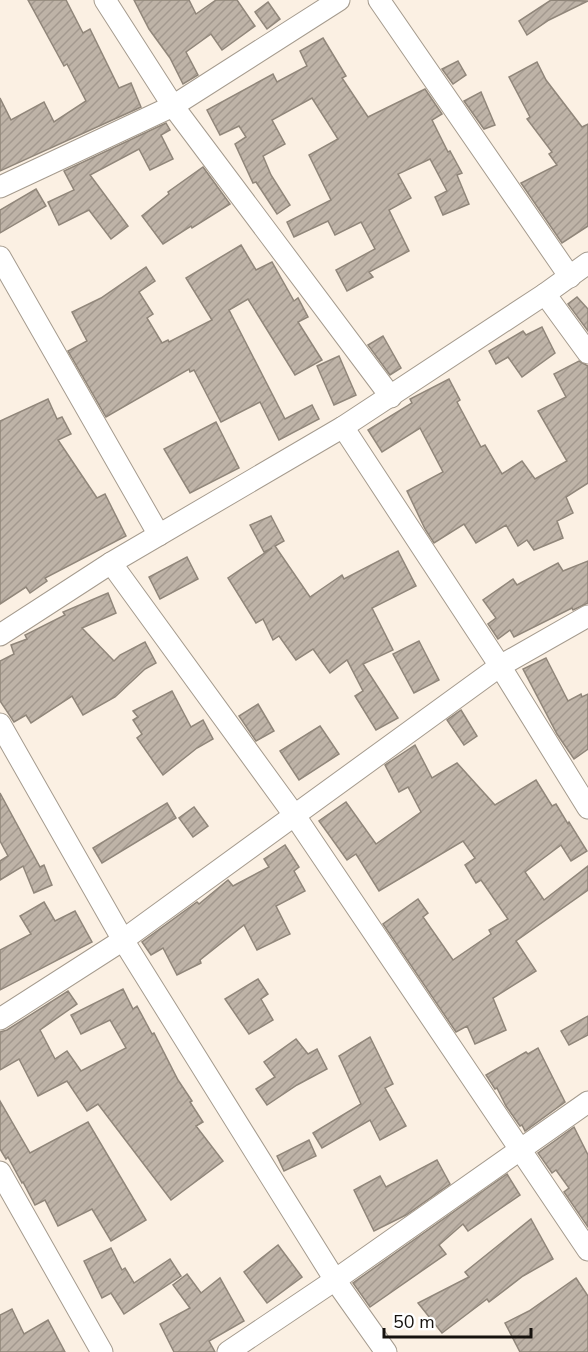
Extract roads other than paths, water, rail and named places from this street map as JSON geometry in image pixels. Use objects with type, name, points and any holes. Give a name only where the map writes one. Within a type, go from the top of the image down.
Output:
[{"type":"street","points":[[105,0],[173,106],[391,396]]},
{"type":"street","points":[[0,187],[173,106],[339,0]]},
{"type":"street","points":[[380,0],[570,277]]},
{"type":"street","points":[[0,257],[159,535]]},
{"type":"street","points":[[0,635],[111,563],[343,427],[545,294],[588,262]]},
{"type":"street","points":[[545,294],[588,354]]},
{"type":"street","points":[[343,427],[500,666],[588,808]]},
{"type":"street","points":[[111,563],[295,816],[588,1250]]},
{"type":"street","points":[[0,1019],[123,940],[500,666],[588,616]]},
{"type":"street","points":[[0,724],[123,940],[335,1280],[386,1352]]},
{"type":"street","points":[[228,1352],[335,1280],[588,1102]]},
{"type":"street","points":[[0,1172],[102,1352]]}]
